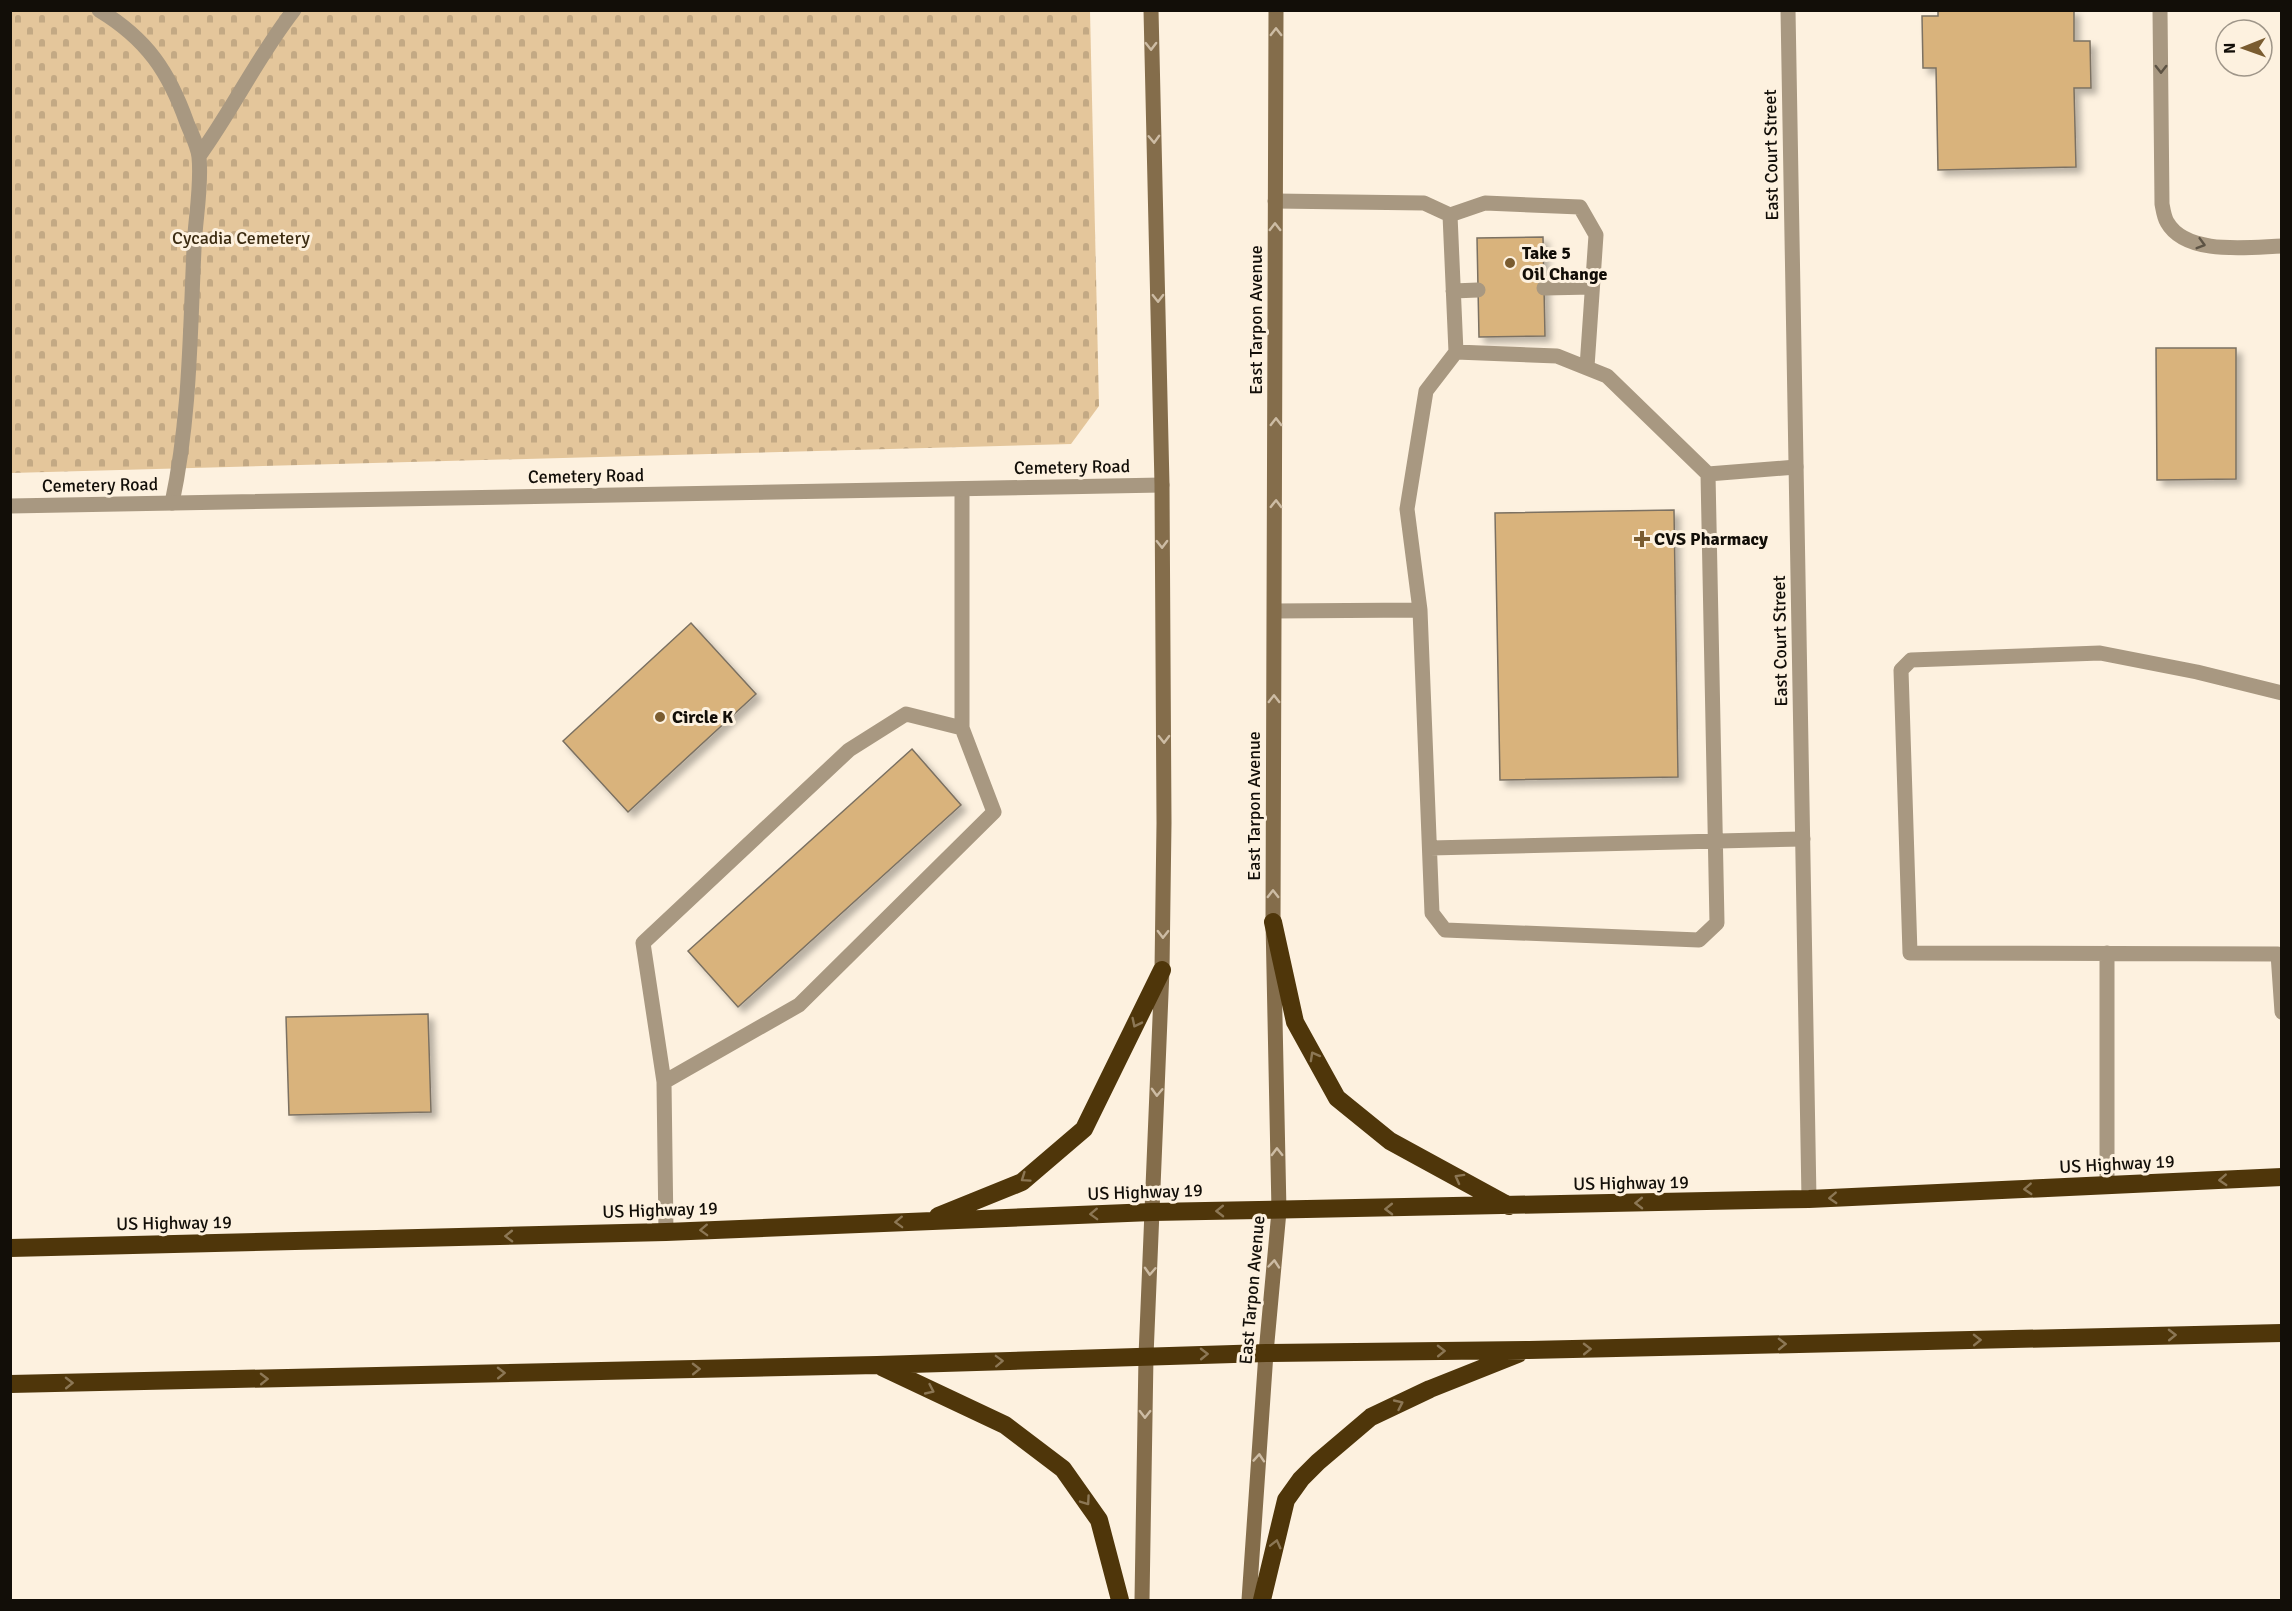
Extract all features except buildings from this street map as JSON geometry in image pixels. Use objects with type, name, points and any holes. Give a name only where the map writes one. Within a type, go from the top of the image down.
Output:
[{"type":"highway","points":[[1273,922],[1295,1022],[1337,1098],[1390,1141],[1510,1207]]},
{"type":"highway","points":[[924,1221],[1022,1182],[1084,1129],[1162,970]]},
{"type":"highway","name":"US Highway 19","points":[[10,1248],[666,1232],[1152,1212],[1510,1207],[1809,1199],[2282,1177]]},
{"type":"highway","points":[[10,1384],[878,1365],[1266,1353],[1529,1350],[2282,1333]]},
{"type":"highway","points":[[1262,1600],[1287,1500],[1301,1479],[1320,1460],[1371,1417],[1430,1389],[1529,1350]]},
{"type":"highway","points":[[878,1365],[1005,1425],[1063,1469],[1099,1520],[1120,1600]]},
{"type":"main road","points":[[1142,1600],[1146,1356],[1162,970],[1164,812],[1161,485],[1151,10]]},
{"type":"main road","name":"East Tarpon Avenue","points":[[1250,1600],[1266,1353],[1279,1211],[1273,922],[1276,10]]},
{"type":"street","points":[[99,10],[129,31],[146,46],[157,60],[179,99],[199,156],[188,380],[182,444],[172,503]]},
{"type":"street","points":[[199,156],[229,112],[270,43],[294,10]]},
{"type":"street","name":"East Court Street","points":[[1788,10],[1809,1199]]},
{"type":"street","points":[[2160,10],[2162,204],[2167,222],[2179,236],[2211,247],[2282,246]]},
{"type":"street","points":[[1275,201],[1424,203],[1450,215],[1485,203],[1580,207],[1596,235],[1587,367]]},
{"type":"street","points":[[1450,215],[1456,352],[1426,391],[1407,509],[1420,610],[1432,913],[1445,930],[1699,940],[1717,923],[1708,474],[1607,376],[1557,356],[1456,352]]},
{"type":"street","points":[[1544,288],[1592,287]]},
{"type":"street","points":[[1453,291],[1478,290]]},
{"type":"street","points":[[1708,474],[1796,466]]},
{"type":"street","name":"Cemetery Road","points":[[10,506],[1161,485]]},
{"type":"street","points":[[664,1082],[799,1005],[994,812],[962,728],[962,489]]},
{"type":"street","points":[[1275,611],[1420,610]]},
{"type":"street","points":[[2282,693],[2197,672],[2100,653],[1911,660],[1901,670],[1910,954],[2278,954],[2282,1012]]},
{"type":"street","points":[[666,1232],[664,1082],[643,943],[849,750],[906,714],[962,728]]},
{"type":"street","points":[[1430,848],[1803,839]]},
{"type":"street","points":[[2107,953],[2107,1186]]},
{"type":"green space","name":"Cycadia Cemetery","points":[[10,11],[1090,11],[1099,406],[1071,444],[11,473]]},
{"type":"place","name":"Take 5 Oil Change","points":[[1510,263]]},
{"type":"place","name":"CVS Pharmacy","points":[[1642,539]]},
{"type":"place","name":"Circle K","points":[[660,717]]}]
